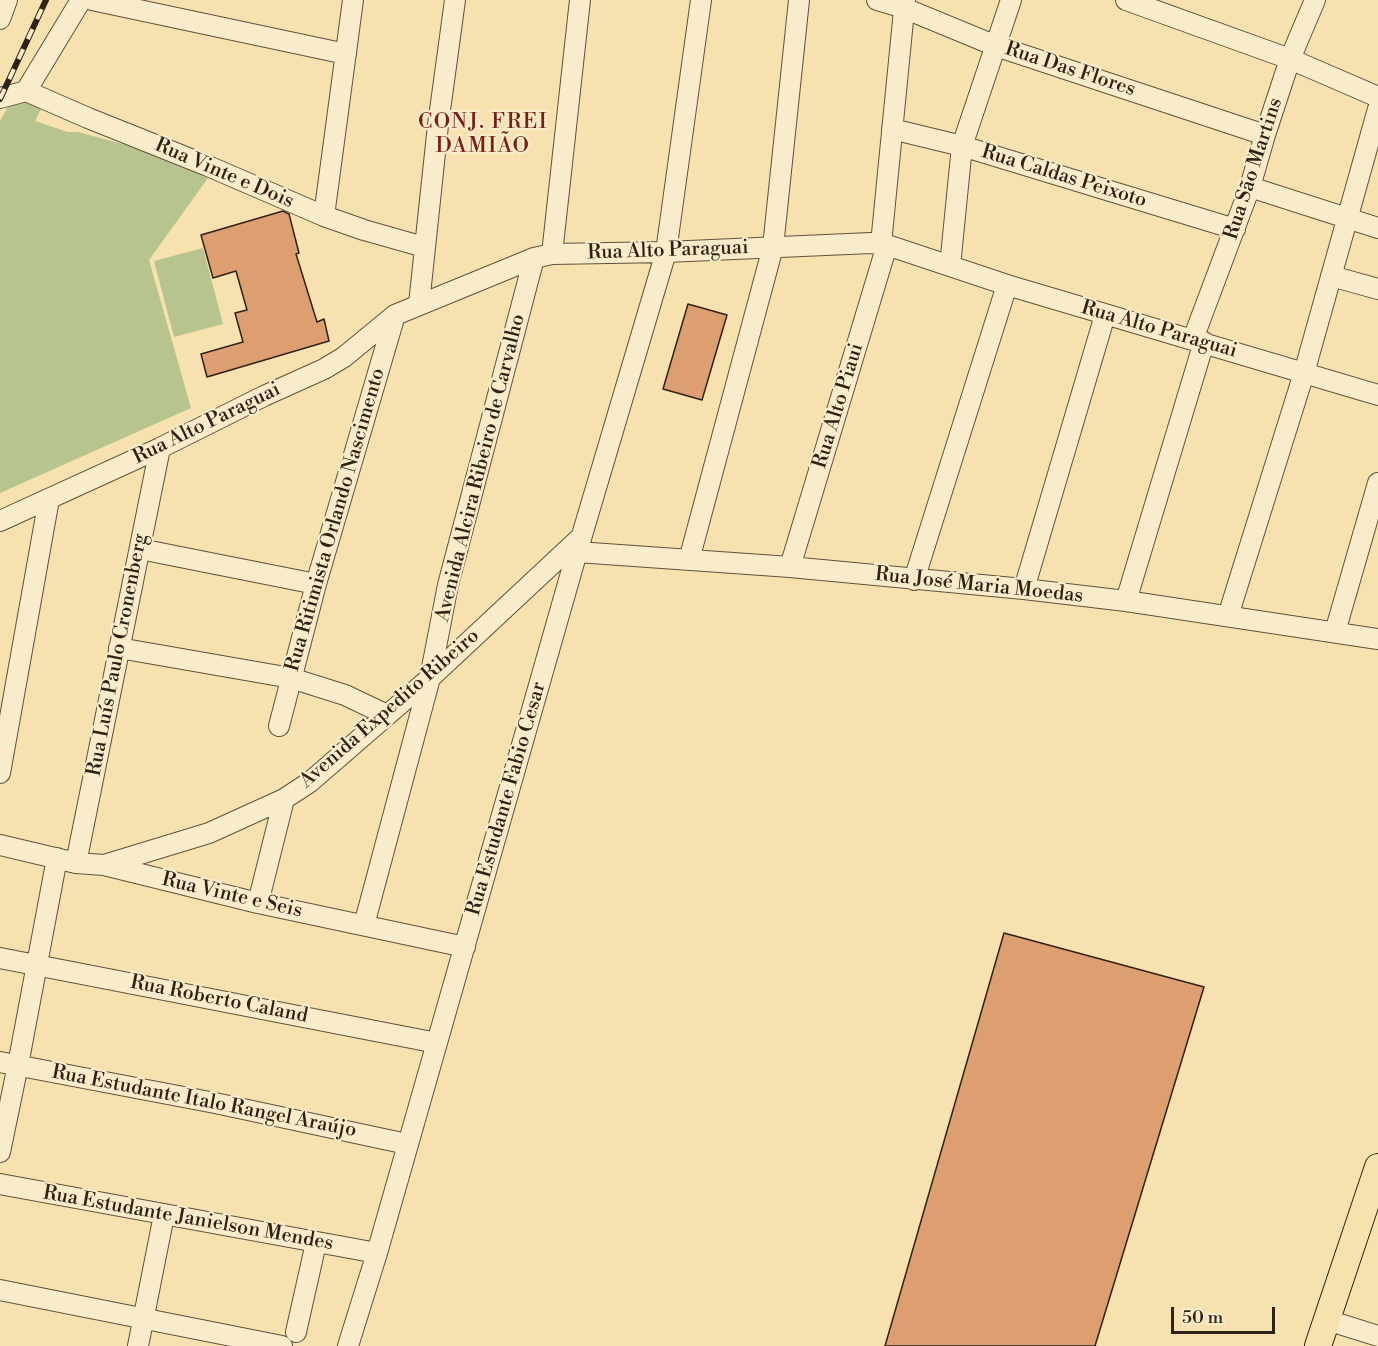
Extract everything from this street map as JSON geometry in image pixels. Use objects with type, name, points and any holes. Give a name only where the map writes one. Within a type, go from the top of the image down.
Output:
[{"type":"main road","points":[[1318,1346],[1370,1222],[1378,1167]]},
{"type":"street","points":[[0,19],[7,0]]},
{"type":"street","points":[[0,98],[26,91],[81,0]]},
{"type":"street","points":[[92,0],[346,54]]},
{"type":"street","points":[[324,216],[353,0]]},
{"type":"street","points":[[419,304],[455,0]]},
{"type":"street","name":"Avenida Alcira Ribeiro de Carvalho","points":[[364,925],[430,678],[448,585],[543,256],[580,0]]},
{"type":"street","name":"Rua Estudante Fabio Cesar","points":[[348,1346],[377,1253],[666,252],[700,0]]},
{"type":"street","points":[[689,560],[773,247],[799,0]]},
{"type":"street","name":"Rua Das Flores","points":[[877,0],[904,4],[996,46],[1265,135]]},
{"type":"street","points":[[950,266],[962,146],[1011,0]]},
{"type":"street","points":[[1126,0],[1158,5],[1378,97]]},
{"type":"street","name":"Rua São Martins","points":[[1126,601],[1198,340],[1250,187],[1290,59],[1316,0]]},
{"type":"street","name":"Rua Alto Piaui","points":[[790,567],[884,245],[904,4]]},
{"type":"street","name":"Rua Vinte e Dois","points":[[26,91],[324,216],[424,247]]},
{"type":"street","points":[[1228,616],[1304,373],[1378,109]]},
{"type":"street","name":"Rua Caldas Peixoto","points":[[892,129],[962,146],[1235,229]]},
{"type":"street","points":[[1250,187],[1378,228]]},
{"type":"street","name":"Rua Alto Paraguai","points":[[0,521],[160,448],[324,369],[344,357],[394,315],[543,256],[871,243],[884,245],[1105,315],[1198,340],[1378,395]]},
{"type":"street","points":[[1331,276],[1378,289]]},
{"type":"street","points":[[914,580],[1007,285]]},
{"type":"street","name":"Rua Ritimista Orlando Nascimento","points":[[279,726],[316,584],[394,315]]},
{"type":"street","points":[[1024,589],[1105,315]]},
{"type":"street","name":"Rua Luís Paulo Cronenberg","points":[[76,863],[160,448]]},
{"type":"street","points":[[1335,632],[1378,483]]},
{"type":"street","points":[[0,773],[49,499]]},
{"type":"street","name":"Rua José Maria Moedas","points":[[580,544],[689,560],[790,567],[1126,601],[1378,639]]},
{"type":"street","name":"Avenida Expedito Ribeiro","points":[[104,865],[209,833],[284,799],[343,755],[580,544]]},
{"type":"street","points":[[140,549],[316,584]]},
{"type":"street","points":[[119,648],[291,678],[345,695],[387,715]]},
{"type":"street","points":[[258,903],[284,799]]},
{"type":"street","name":"Rua Vinte e Seis","points":[[0,845],[76,863],[104,865],[258,903],[465,947]]},
{"type":"street","points":[[0,1152],[9,1064],[36,965],[57,858]]},
{"type":"street","name":"Rua Roberto Caland","points":[[0,958],[437,1043]]},
{"type":"street","name":"Rua Estudante Italo Rangel Araújo","points":[[9,1064],[215,1103],[407,1144]]},
{"type":"street","name":"Rua Estudante Janielson Mendes","points":[[0,1184],[377,1253]]},
{"type":"street","points":[[138,1346],[164,1215]]},
{"type":"street","points":[[0,1290],[144,1317],[244,1342],[289,1339],[315,1243]]},
{"type":"street","points":[[1327,1320],[1378,1336]]},
{"type":"green space","points":[[26,100],[42,107],[35,121],[68,132],[78,132],[137,148],[208,178],[149,260],[191,408],[0,493],[0,121],[10,103]]},
{"type":"green space","points":[[203,248],[223,324],[174,337],[154,261]]},
{"type":"building","points":[[283,211],[289,214],[299,253],[296,254],[317,322],[324,319],[329,341],[207,377],[201,354],[243,342],[235,313],[247,310],[236,271],[213,278],[201,235]]},
{"type":"building","points":[[688,304],[727,315],[702,400],[663,389]]},
{"type":"building","points":[[1004,933],[1204,987],[1095,1346],[885,1346]]},
{"type":"railway","points":[[0,99],[46,0]]},
{"type":"district","name":"CONJ. FREI DAMIÃO","points":[[483,135]]}]
